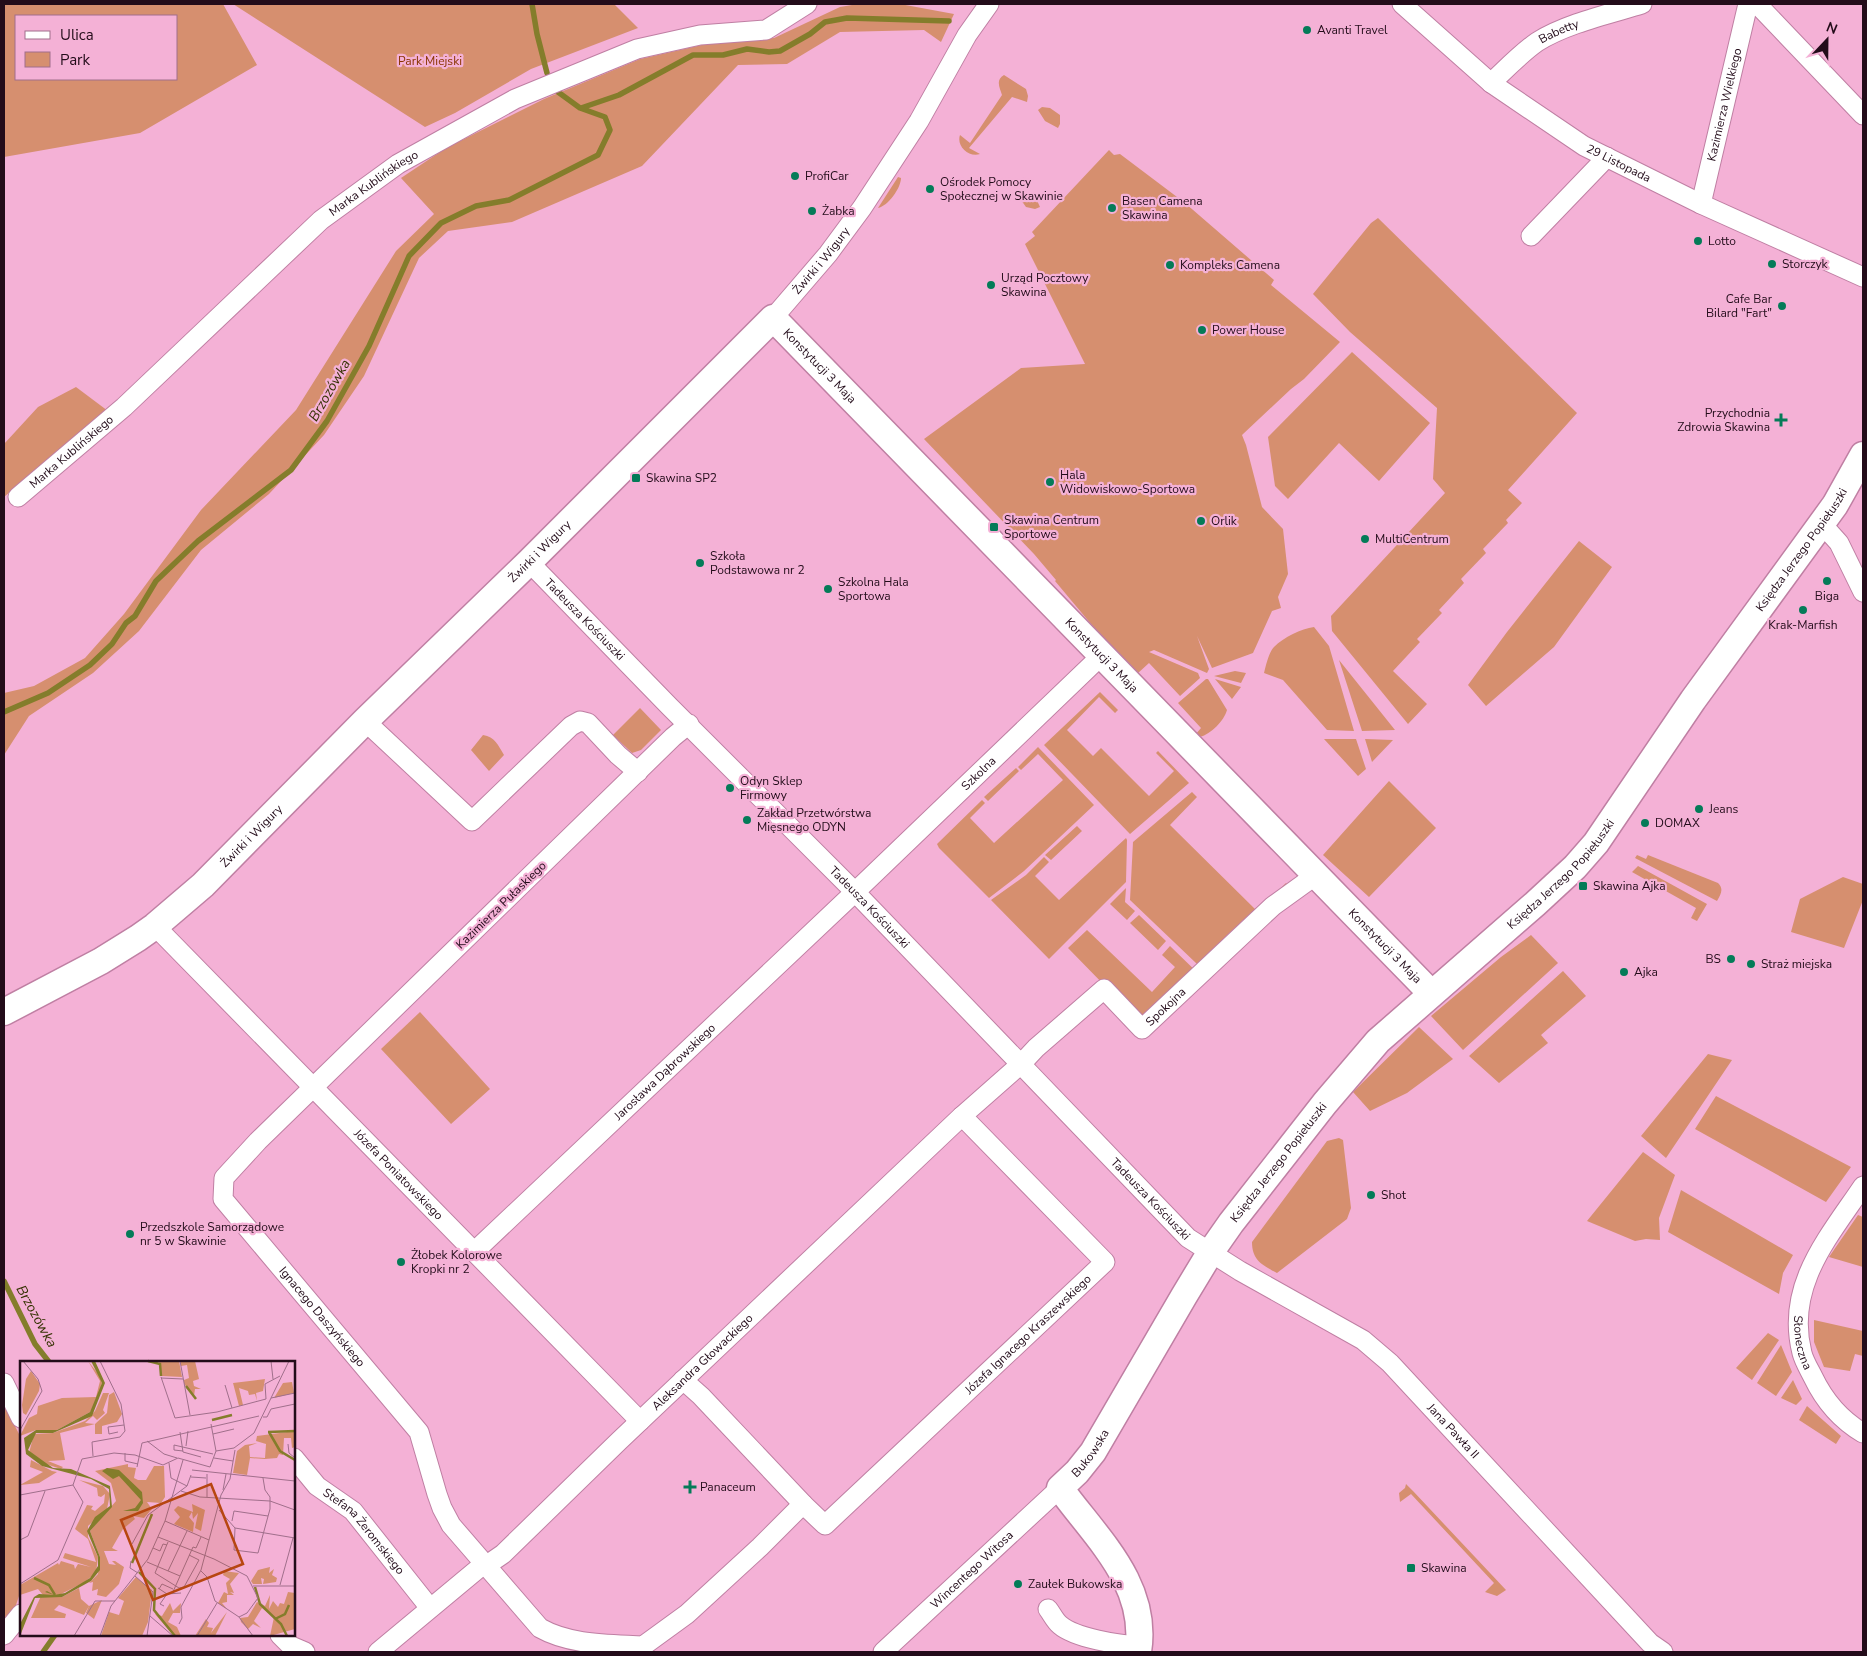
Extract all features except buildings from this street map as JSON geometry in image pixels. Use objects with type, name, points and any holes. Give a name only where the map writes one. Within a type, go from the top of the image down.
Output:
[{"type":"street","name":"Marka Kublińskiego","points":[[18,497],[124,406],[321,220],[398,164],[515,99],[637,49],[700,35],[766,30],[807,4]]},
{"type":"street","name":"29 Listopada","points":[[1402,4],[1491,83],[1584,146],[1701,204],[1863,277]]},
{"type":"street","name":"Babetty","points":[[1491,83],[1517,58],[1536,43],[1555,32],[1642,4]]},
{"type":"street","name":"Kazimierza Wielkiego","points":[[1701,204],[1748,4]]},
{"type":"street","points":[[1757,4],[1863,115]]},
{"type":"street","name":"Żwirki i Wigury","points":[[4,1012],[101,961],[155,926],[203,885],[371,727],[529,562],[773,318],[828,254],[873,192],[919,121],[967,34],[986,5]]},
{"type":"street","points":[[1530,236],[1607,157]]},
{"type":"street","name":"Konstytucji 3 Maja","points":[[773,318],[1431,993]]},
{"type":"street","name":"Księdza Jerzego Popiełuszki","points":[[1210,1253],[1325,1102],[1378,1040],[1535,904],[1575,867],[1596,844],[1693,700],[1822,524],[1863,455]]},
{"type":"street","points":[[1822,524],[1839,543],[1863,592]]},
{"type":"street","name":"Tadeusza Kościuszki","points":[[529,562],[1022,1063],[1188,1238],[1210,1253]]},
{"type":"street","name":"Szkolna","points":[[855,892],[1102,655]]},
{"type":"street","points":[[371,727],[472,820],[571,726],[580,721],[588,723],[618,755],[638,772]]},
{"type":"street","name":"Kazimierza Pułaskiego","points":[[314,1087],[673,737],[689,724]]},
{"type":"street","name":"Spokojna","points":[[1022,1063],[1036,1048],[1104,989],[1142,1029],[1273,906],[1316,875]]},
{"type":"street","name":"Jarosława Dąbrowskiego","points":[[475,1251],[855,892]]},
{"type":"street","name":"Józefa Poniatowskiego","points":[[155,926],[640,1421]]},
{"type":"street","name":"Aleksandra Głowackiego","points":[[378,1652],[479,1568],[503,1554],[640,1421],[962,1116],[1022,1063]]},
{"type":"street","name":"Ignacego Daszyńskiego","points":[[314,1087],[258,1141],[224,1178],[223,1199],[419,1432],[442,1508],[451,1525],[487,1565]]},
{"type":"street","name":"Józefa Ignacego Kraszewskiego","points":[[683,1380],[701,1396],[825,1525],[1104,1262],[962,1116]]},
{"type":"street","name":"Słoneczna","points":[[1863,1186],[1821,1249],[1808,1273],[1799,1300],[1798,1314],[1802,1353],[1818,1387],[1830,1405],[1850,1426],[1863,1433]]},
{"type":"street","name":"Bukowska","points":[[1138,1649],[1139,1629],[1136,1606],[1121,1568],[1105,1544],[1077,1512],[1060,1488],[1077,1472],[1097,1447],[1210,1253]]},
{"type":"street","name":"Jana Pawła II","points":[[1210,1253],[1363,1340],[1390,1363],[1650,1643],[1663,1652]]},
{"type":"street","points":[[4,1383],[20,1416]]},
{"type":"street","name":"Stefana Żeromskiego","points":[[295,1459],[317,1486],[353,1511],[430,1608]]},
{"type":"street","name":"Wincentego Witosa","points":[[883,1652],[1060,1488]]},
{"type":"street","points":[[487,1565],[540,1628],[555,1636],[572,1640],[643,1646],[686,1614],[760,1547],[803,1504]]},
{"type":"street","points":[[1048,1609],[1060,1625],[1082,1636],[1138,1649]]},
{"type":"street","points":[[4,1635],[20,1615]]},
{"type":"green space","points":[[4,4],[223,4],[257,65],[140,133],[4,157]]},
{"type":"green space","name":"Park Miejski","points":[[233,4],[614,4],[638,28],[531,69],[455,113],[425,127]]},
{"type":"green space","points":[[858,4],[900,4],[954,14],[941,42],[924,30],[840,32],[787,64],[738,65],[642,166],[512,222],[448,231],[419,258],[364,376],[324,435],[269,494],[201,550],[139,631],[93,673],[29,716],[4,755],[4,693],[34,686],[85,658],[124,614],[201,510],[296,410],[396,251],[434,214],[401,178],[446,148],[544,99],[640,59],[706,44],[774,38],[840,7]]},
{"type":"green space","points":[[1004,75],[1026,89],[1027,102],[1012,97],[969,148],[980,154],[968,153],[960,143],[960,135],[970,143],[1002,95],[999,82]]},
{"type":"green space","points":[[1042,107],[1050,108],[1060,115],[1058,128],[1045,121],[1038,110]]},
{"type":"green space","points":[[1109,150],[1114,155],[1120,154],[1185,203],[1274,280],[1271,285],[1340,342],[1304,379],[1242,435],[1262,507],[1283,529],[1288,574],[1278,597],[1281,608],[1272,611],[1253,653],[1212,668],[1197,636],[1209,669],[1207,673],[1154,650],[1149,652],[1198,673],[1200,678],[1180,696],[1149,663],[1137,674],[1122,661],[1034,554],[924,439],[1021,368],[1085,364],[1025,244],[1035,236],[1032,232]]},
{"type":"green space","points":[[898,177],[901,178],[896,191],[886,204],[878,208]]},
{"type":"green space","points":[[1020,190],[1028,202],[1034,194],[1040,207],[1035,209],[1026,207],[1021,200]]},
{"type":"green space","points":[[1378,218],[1577,413],[1508,490],[1522,503],[1506,520],[1508,523],[1483,549],[1486,553],[1461,579],[1464,583],[1439,610],[1442,613],[1417,639],[1420,642],[1393,671],[1427,704],[1408,724],[1332,631],[1331,616],[1445,493],[1433,479],[1437,408],[1350,332],[1313,294],[1371,223]]},
{"type":"green space","points":[[1352,352],[1430,423],[1379,481],[1339,443],[1288,499],[1275,486],[1268,437]]},
{"type":"green space","points":[[76,387],[108,411],[4,497],[4,444],[38,407]]},
{"type":"green space","points":[[1579,541],[1612,567],[1554,647],[1486,706],[1468,685]]},
{"type":"green space","points":[[1314,627],[1329,646],[1354,731],[1327,730],[1283,680],[1264,673],[1269,655],[1274,647],[1293,634]]},
{"type":"green space","points":[[1339,660],[1395,730],[1362,731]]},
{"type":"green space","points":[[1235,671],[1246,673],[1241,683],[1214,676]]},
{"type":"green space","points":[[1208,679],[1227,710],[1216,726],[1200,737],[1195,735],[1201,728],[1178,703]]},
{"type":"green space","points":[[1215,679],[1241,687],[1232,699]]},
{"type":"green space","points":[[1100,692],[1118,710],[1115,713],[1099,697],[1067,730],[1093,756],[1101,748],[1149,796],[1174,771],[1156,753],[1158,751],[1189,783],[1130,834],[1044,745]]},
{"type":"green space","points":[[640,708],[661,730],[641,750],[632,753],[613,735]]},
{"type":"green space","points":[[483,735],[493,740],[504,755],[489,771],[471,750]]},
{"type":"green space","points":[[1324,739],[1356,739],[1366,769],[1358,776]]},
{"type":"green space","points":[[1365,739],[1393,740],[1372,762]]},
{"type":"green space","points":[[1038,747],[1094,805],[1024,871],[989,898],[937,844],[982,800],[985,803],[970,818],[994,843],[1063,780],[1038,754],[1021,770],[1018,767]]},
{"type":"green space","points":[[1016,768],[1019,771],[988,801],[984,797]]},
{"type":"green space","points":[[1389,781],[1436,828],[1369,897],[1323,855]]},
{"type":"green space","points":[[1192,792],[1197,797],[1170,825],[1257,911],[1286,883],[1290,887],[1253,930],[1243,920],[1197,964],[1130,900],[1133,842]]},
{"type":"green space","points":[[1077,826],[1082,831],[1051,860],[1045,855]]},
{"type":"green space","points":[[1126,838],[1126,882],[1049,959],[991,900],[1026,875],[1044,857],[1049,862],[1035,876],[1059,900]]},
{"type":"green space","points":[[1637,855],[1646,859],[1648,855],[1718,883],[1721,889],[1720,896],[1717,901],[1635,858]]},
{"type":"green space","points":[[1638,866],[1707,904],[1697,921],[1691,918],[1696,908],[1632,872]]},
{"type":"green space","points":[[1843,877],[1863,884],[1863,900],[1844,948],[1791,932],[1800,899]]},
{"type":"green space","points":[[1126,888],[1125,902],[1135,911],[1127,920],[1110,904]]},
{"type":"green space","points":[[1139,915],[1166,941],[1158,950],[1130,923]]},
{"type":"green space","points":[[1087,930],[1152,992],[1175,967],[1162,955],[1170,946],[1204,979],[1148,1030],[1068,948]]},
{"type":"green space","points":[[1531,935],[1558,963],[1463,1050],[1431,1016],[1501,957]]},
{"type":"green space","points":[[1563,971],[1586,996],[1541,1035],[1548,1043],[1499,1083],[1469,1056]]},
{"type":"green space","points":[[420,1012],[490,1089],[451,1124],[381,1049]]},
{"type":"green space","points":[[1419,1027],[1453,1059],[1407,1093],[1370,1111],[1353,1092]]},
{"type":"green space","points":[[1708,1054],[1732,1060],[1666,1158],[1641,1136]]},
{"type":"green space","points":[[1716,1096],[1851,1167],[1826,1202],[1695,1129]]},
{"type":"green space","points":[[1339,1138],[1343,1140],[1351,1208],[1347,1219],[1277,1273],[1256,1258],[1252,1242],[1327,1141]]},
{"type":"green space","points":[[1643,1152],[1675,1175],[1659,1218],[1660,1240],[1646,1239],[1635,1241],[1587,1221]]},
{"type":"green space","points":[[1681,1190],[1793,1255],[1783,1273],[1779,1294],[1668,1232]]},
{"type":"green space","points":[[1858,1215],[1863,1217],[1863,1267],[1829,1257]]},
{"type":"green space","points":[[1814,1320],[1863,1331],[1863,1356],[1855,1354],[1850,1371],[1824,1367],[1814,1342]]},
{"type":"green space","points":[[1768,1333],[1779,1340],[1752,1380],[1736,1368]]},
{"type":"green space","points":[[1781,1345],[1792,1372],[1776,1396],[1757,1383]]},
{"type":"green space","points":[[1793,1380],[1802,1399],[1796,1405],[1781,1398]]},
{"type":"green space","points":[[4,1404],[20,1436],[20,1593],[15,1608],[4,1620]]},
{"type":"green space","points":[[1807,1406],[1841,1436],[1836,1444],[1799,1420]]},
{"type":"green space","points":[[1406,1484],[1506,1590],[1497,1596],[1485,1592],[1494,1583],[1411,1494],[1400,1502],[1399,1493],[1405,1488]]},
{"type":"waterway","name":"Brzozówka","points":[[532,4],[547,73]]},
{"type":"waterway","points":[[581,108],[619,95],[693,55],[723,55],[747,49],[769,52],[780,51],[810,34],[825,22],[847,18],[949,21]]},
{"type":"waterway","name":"Brzozówka","points":[[4,712],[48,693],[90,665],[112,644],[126,623],[135,616],[156,581],[198,541],[291,470],[327,421],[369,346],[409,256],[441,223],[476,206],[509,200],[598,155],[610,130],[605,117],[580,108],[558,92]]},
{"type":"waterway","name":"Brzozówka","points":[[4,1281],[35,1344],[48,1361]]},
{"type":"waterway","name":"Brzozówka","points":[[43,1652],[54,1636]]},
{"type":"place","name":"Avanti Travel","points":[[1307,30]]},
{"type":"place","name":"ProfiCar","points":[[795,176]]},
{"type":"place","name":"Ośrodek Pomocy Społecznej w Skawinie","points":[[930,189]]},
{"type":"place","name":"Basen Camena Skawina","points":[[1112,208]]},
{"type":"place","name":"Żabka","points":[[812,211]]},
{"type":"place","name":"Lotto","points":[[1698,241]]},
{"type":"place","name":"Storczyk","points":[[1772,264]]},
{"type":"place","name":"Kompleks Camena","points":[[1170,265]]},
{"type":"place","name":"Urząd Pocztowy Skawina","points":[[991,285]]},
{"type":"place","name":"Cafe Bar Bilard \"Fart\"","points":[[1782,306]]},
{"type":"place","name":"Power House","points":[[1202,330]]},
{"type":"place","name":"Przychodnia Zdrowia Skawina","points":[[1781,420]]},
{"type":"place","name":"Skawina SP2","points":[[636,478]]},
{"type":"place","name":"Hala Widowiskowo-Sportowa","points":[[1050,482]]},
{"type":"place","name":"Orlik","points":[[1201,521]]},
{"type":"place","name":"Skawina Centrum Sportowe","points":[[994,527]]},
{"type":"place","name":"MultiCentrum","points":[[1365,539]]},
{"type":"place","name":"Szkoła Podstawowa nr 2","points":[[700,563]]},
{"type":"place","name":"Biga","points":[[1827,581]]},
{"type":"place","name":"Szkolna Hala Sportowa","points":[[828,589]]},
{"type":"place","name":"Krak-Marfish","points":[[1803,610]]},
{"type":"place","name":"Odyn Sklep Firmowy","points":[[730,788]]},
{"type":"place","name":"Jeans","points":[[1699,809]]},
{"type":"place","name":"Zakład Przetwórstwa Mięsnego ODYN","points":[[747,820]]},
{"type":"place","name":"DOMAX","points":[[1645,823]]},
{"type":"place","name":"Skawina Ajka","points":[[1583,886]]},
{"type":"place","name":"BS","points":[[1731,959]]},
{"type":"place","name":"Straż miejska","points":[[1751,964]]},
{"type":"place","name":"Ajka","points":[[1624,972]]},
{"type":"place","name":"Shot","points":[[1371,1195]]},
{"type":"place","name":"Przedszkole Samorządowe nr 5 w Skawinie","points":[[130,1234]]},
{"type":"place","name":"Żłobek Kolorowe Kropki nr 2","points":[[401,1262]]},
{"type":"place","name":"Panaceum","points":[[690,1487]]},
{"type":"place","name":"Skawina","points":[[1411,1568]]},
{"type":"place","name":"Zaułek Bukowska","points":[[1018,1584]]}]
